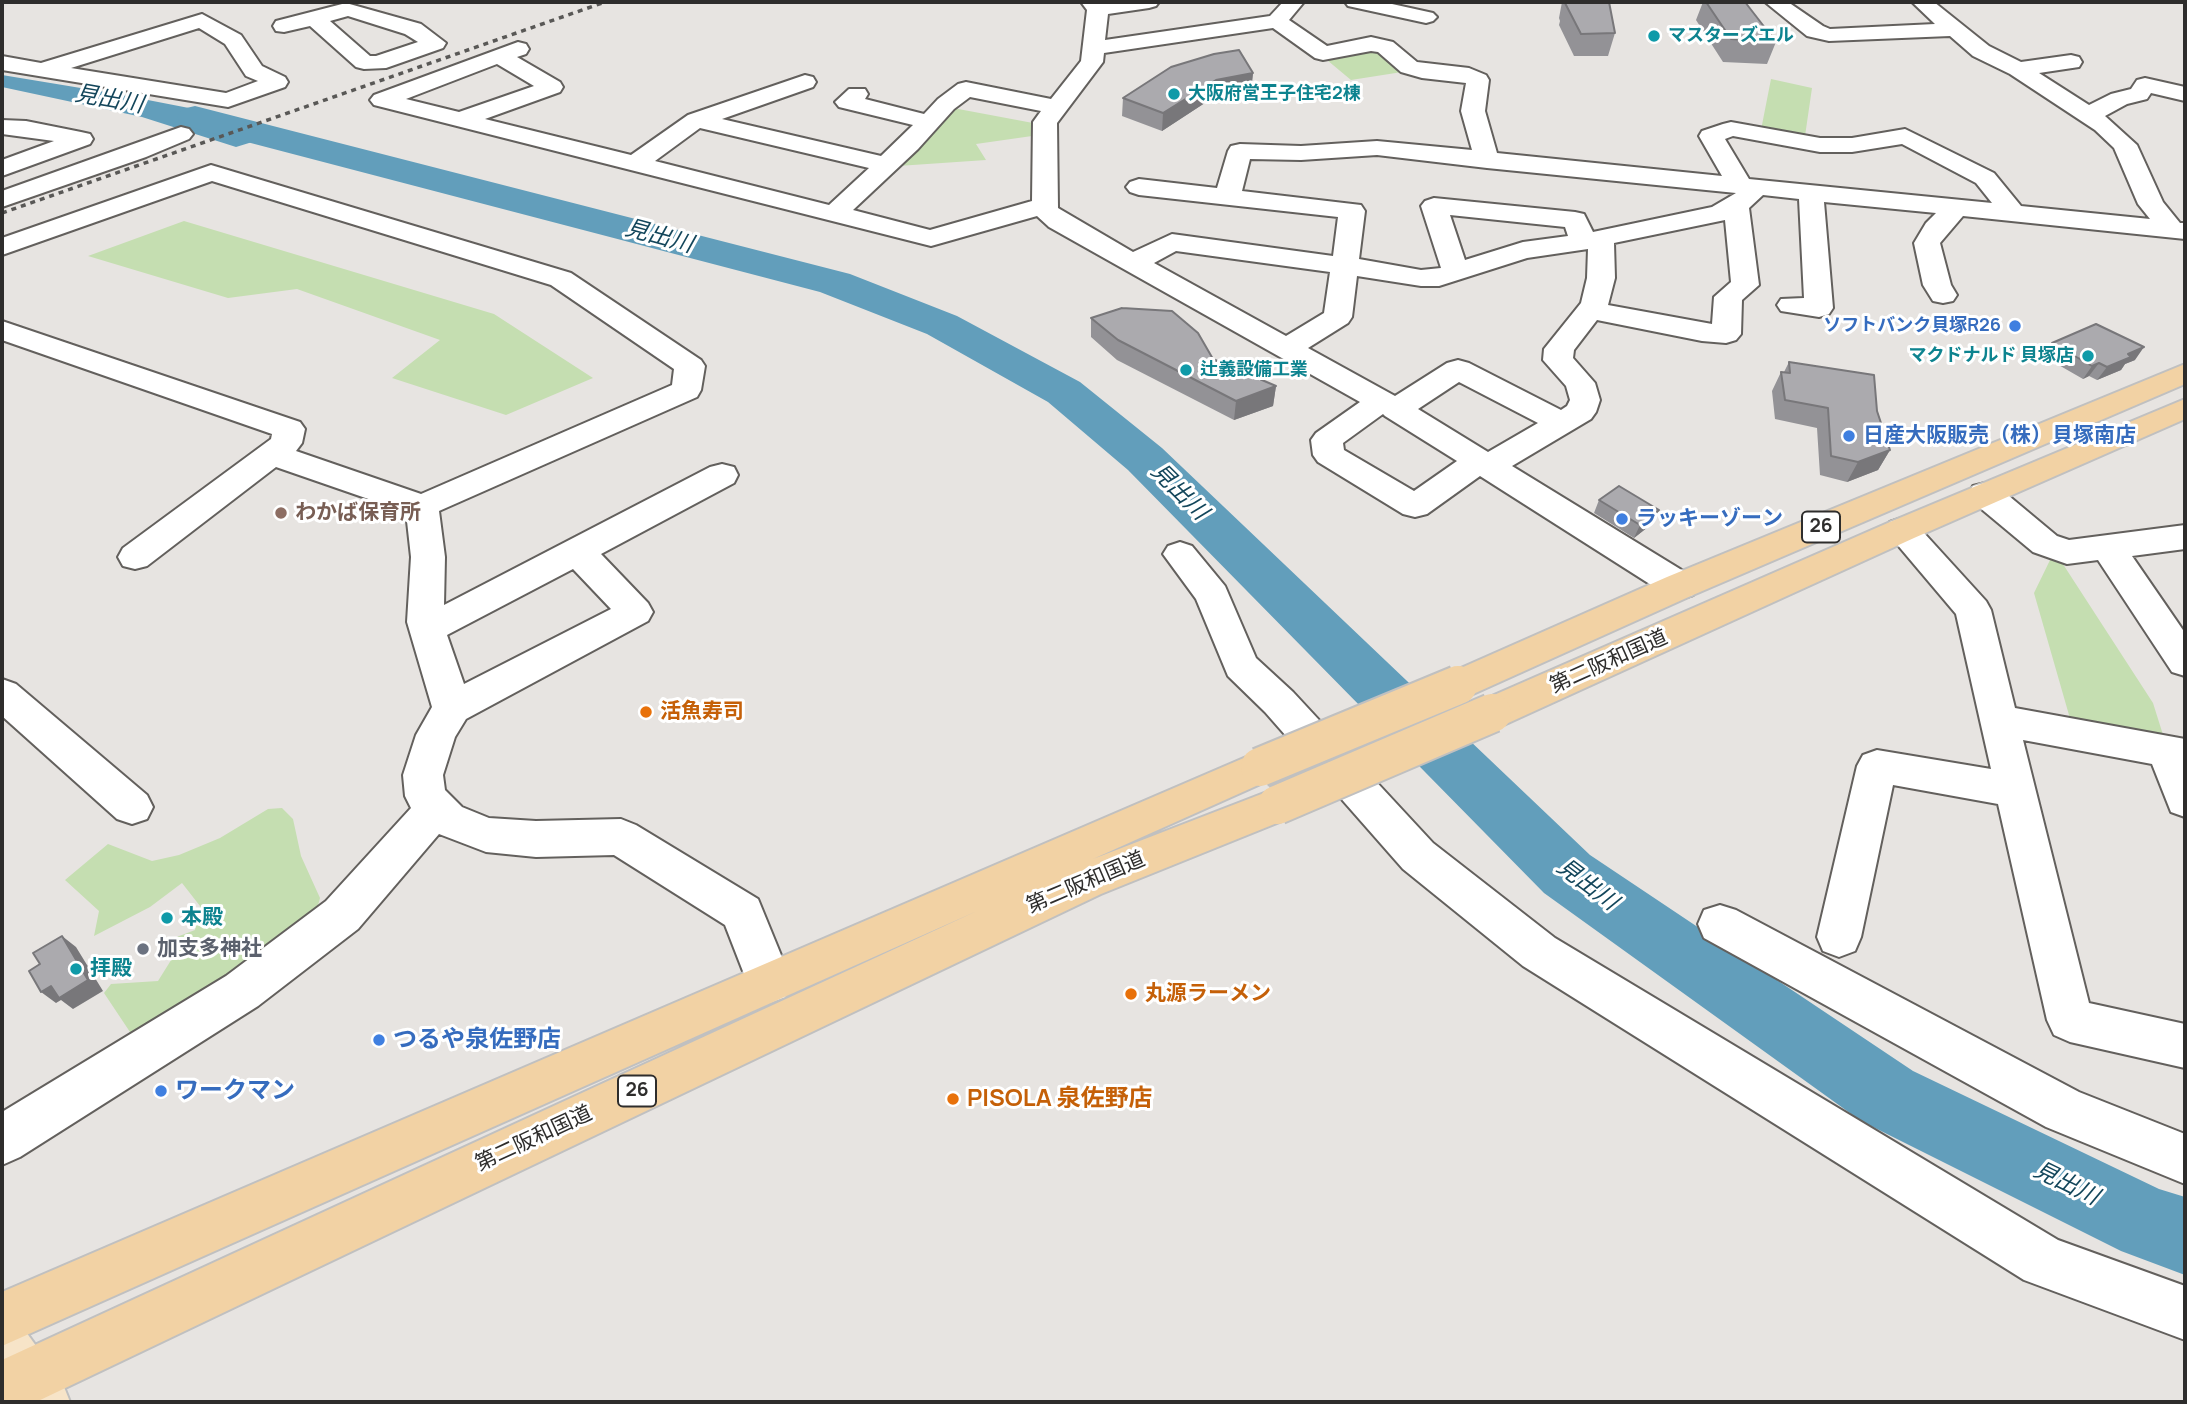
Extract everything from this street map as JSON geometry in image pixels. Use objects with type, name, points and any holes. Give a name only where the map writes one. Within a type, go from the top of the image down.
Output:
[{"type":"highway","name":"第二阪和国道","points":[[17,1378],[1086,881],[1458,685],[1680,586],[2185,373]]},
{"type":"highway","name":"第二阪和国道","points":[[2,1320],[769,982],[1269,786],[1492,713],[1902,530],[2185,408]]},
{"type":"street","points":[[1149,2],[1095,6],[1092,62],[1045,122],[1044,206],[1058,221],[1389,405],[1680,586]]},
{"type":"street","points":[[1094,48],[1277,21],[1294,2]]},
{"type":"street","points":[[1349,5],[1432,14],[1392,2]]},
{"type":"street","points":[[1775,2],[1815,31],[1829,35],[1955,29]]},
{"type":"street","points":[[1922,2],[1981,51],[2018,69],[2088,115],[2125,145],[2151,204],[2178,230]]},
{"type":"street","points":[[284,26],[335,16],[351,5],[413,29],[435,43],[378,63],[365,62],[316,20]]},
{"type":"street","points":[[2,63],[42,70],[228,100],[277,82],[254,71],[233,40],[202,20],[42,70]]},
{"type":"street","points":[[1277,21],[1323,53],[1371,44],[1385,47],[1409,67],[1422,71],[1469,75],[1478,80],[1473,111],[1487,161]]},
{"type":"street","points":[[1323,53],[1321,40],[1328,31]]},
{"type":"street","points":[[460,120],[552,87],[508,53],[382,100],[634,165],[931,238],[1044,206]]},
{"type":"street","points":[[2018,69],[2071,62]]},
{"type":"street","points":[[634,165],[696,120],[805,82]]},
{"type":"street","points":[[2088,115],[2119,99],[2139,94],[2146,85],[2185,94]]},
{"type":"street","points":[[834,214],[887,165],[946,104],[966,89],[1057,107]]},
{"type":"street","points":[[857,94],[847,102],[929,122]]},
{"type":"street","points":[[696,120],[887,165]]},
{"type":"street","points":[[2,127],[26,128],[81,139],[2,169]]},
{"type":"street","points":[[1589,310],[1702,332],[1726,334],[1728,297],[1745,285],[1744,193],[1711,136],[1731,129],[1820,145],[1852,145],[1905,136],[1985,178],[2013,213]]},
{"type":"street","points":[[2,199],[181,134]]},
{"type":"street","points":[[1228,196],[1240,151],[1301,153],[1377,148],[1567,169],[1744,193],[1811,194],[2178,230]]},
{"type":"street","points":[[1562,423],[1458,369],[1327,440],[1329,455],[1415,506],[1484,463],[1562,423],[1580,412],[1585,400],[1580,383],[1558,360],[1559,349],[1595,304],[1601,278],[1567,169]]},
{"type":"street","points":[[2,247],[211,173],[561,279],[690,366],[686,390],[422,506],[271,454]]},
{"type":"street","points":[[1139,187],[1352,211],[1338,317],[1286,348]]},
{"type":"street","points":[[1133,263],[1172,242],[1420,278],[1439,278],[1523,250],[1586,233],[1720,213],[1744,193]]},
{"type":"street","points":[[1791,304],[1819,308],[1811,194]]},
{"type":"street","points":[[1456,273],[1434,206],[1586,233]]},
{"type":"street","points":[[1943,295],[1937,285],[1927,243],[1935,229],[1956,208]]},
{"type":"street","points":[[2,330],[289,429],[286,443],[135,557]]},
{"type":"street","points":[[427,629],[722,475]]},
{"type":"street","points":[[1985,494],[2045,544],[2067,552],[2185,537]]},
{"type":"street","points":[[422,506],[428,557],[425,622],[452,708]]},
{"type":"street","points":[[1902,530],[1973,610],[2070,1020],[2185,1046]]},
{"type":"street","points":[[2107,546],[2165,646]]},
{"type":"street","points":[[578,552],[635,612],[452,708],[436,735],[423,775],[425,796],[447,819],[486,835],[536,839],[621,837],[742,913],[769,982]]},
{"type":"street","points":[[1180,554],[1212,596],[1241,666],[1279,702],[1418,856],[1539,952],[2043,1261],[2185,1314]]},
{"type":"street","points":[[2,694],[132,807]]},
{"type":"street","points":[[1999,720],[2176,753],[2185,800]]},
{"type":"street","points":[[1839,937],[1877,766],[2015,789]]},
{"type":"street","points":[[2,1140],[242,991],[342,915],[436,808]]},
{"type":"street","points":[[1720,924],[2063,1110],[2185,1159]]},
{"type":"green space","points":[[1364,52],[1378,52],[1402,72],[1351,80],[1327,60]]},
{"type":"green space","points":[[1771,79],[1812,88],[1805,136],[1761,130]]},
{"type":"green space","points":[[953,108],[1033,123],[1032,136],[976,144],[986,160],[898,166]]},
{"type":"green space","points":[[184,221],[494,314],[593,378],[506,415],[392,378],[440,340],[297,289],[228,298],[88,256]]},
{"type":"green space","points":[[2051,558],[2059,558],[2153,703],[2164,738],[2071,722],[2034,593]]},
{"type":"green space","points":[[282,808],[293,819],[301,856],[320,898],[315,917],[138,1044],[104,993],[111,984],[158,981],[173,957],[161,943],[195,930],[200,906],[182,883],[150,907],[94,936],[99,911],[65,880],[108,844],[152,861],[179,855],[220,838],[268,809]]},
{"type":"water","name":"見出川","points":[[2,75],[230,116],[288,131],[236,147],[142,117],[2,87]]},
{"type":"building","points":[[1609,2],[1615,33],[1581,34],[1565,3]]},
{"type":"building","points":[[1706,2],[1745,2],[1776,42],[1731,39]]},
{"type":"building","points":[[1239,50],[1253,73],[1216,80],[1163,113],[1123,98],[1171,67],[1214,54]]},
{"type":"building","points":[[1122,308],[1172,311],[1198,333],[1213,359],[1276,386],[1236,401],[1118,340],[1091,318]]},
{"type":"building","points":[[2096,324],[2144,347],[2128,354],[2131,357],[2107,367],[2099,363],[2092,366],[2052,343]]},
{"type":"building","points":[[1789,362],[1874,375],[1877,411],[1890,450],[1858,462],[1831,456],[1828,408],[1785,400],[1781,372],[1790,373]]},
{"type":"building","points":[[1619,486],[1659,510],[1640,525],[1599,500]]},
{"type":"building","points":[[62,936],[88,980],[59,998],[51,986],[41,992],[29,971],[40,964],[33,953]]},
{"type":"waterway","name":"見出川","points":[[195,117],[835,283],[942,325],[1064,392],[1145,459],[1567,874],[1887,1096],[2148,1224],[2185,1236]]},
{"type":"railway","points":[[2,213],[605,2]]},
{"type":"place","name":"マスターズエル","points":[[1654,36]]},
{"type":"place","name":"大阪府営王子住宅2棟","points":[[1174,94]]},
{"type":"place","name":"ソフトバンク貝塚R26","points":[[2015,326]]},
{"type":"place","name":"マクドナルド 貝塚店","points":[[2088,356]]},
{"type":"place","name":"辻義設備工業","points":[[1186,370]]},
{"type":"place","name":"日産大阪販売（株）貝塚南店","points":[[1849,436]]},
{"type":"place","name":"わかば保育所","points":[[281,513]]},
{"type":"place","name":"ラッキーゾーン","points":[[1622,519]]},
{"type":"place","name":"活魚寿司","points":[[646,712]]},
{"type":"place","name":"本殿","points":[[167,918]]},
{"type":"place","name":"加支多神社","points":[[143,949]]},
{"type":"place","name":"拝殿","points":[[76,969]]},
{"type":"place","name":"丸源ラーメン","points":[[1131,994]]},
{"type":"place","name":"つるや泉佐野店","points":[[379,1040]]},
{"type":"place","name":"ワークマン","points":[[161,1091]]},
{"type":"place","name":"PISOLA 泉佐野店","points":[[953,1099]]}]
